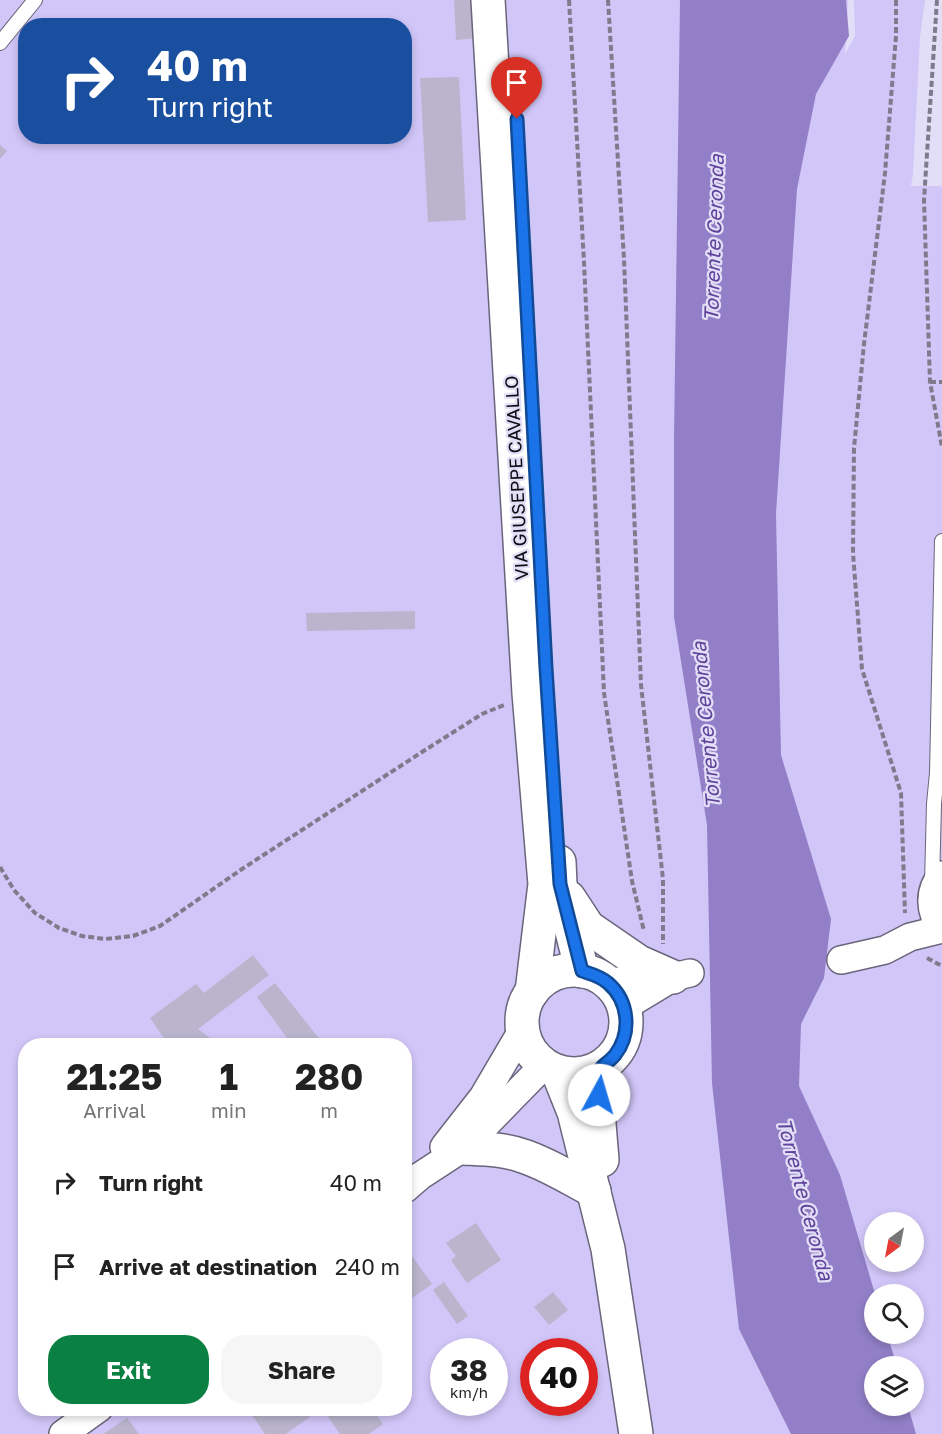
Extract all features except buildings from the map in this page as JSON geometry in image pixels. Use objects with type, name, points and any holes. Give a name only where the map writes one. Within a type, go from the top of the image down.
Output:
[{"type":"street","name":"VIA GIUSEPPE CAVALLO","points":[[488,0],[529,693],[545,884],[532,992]]},
{"type":"street","name":"VIA GIUSEPPE CAVALLO","points":[[511,0],[546,668],[560,884],[604,987]]},
{"type":"street","points":[[560,884],[588,927],[639,962],[681,975]]},
{"type":"street","points":[[841,960],[885,950],[910,937],[938,907]]},
{"type":"street","points":[[608,1249],[574,1112],[551,1069],[534,1055],[526,1043],[522,1016],[532,992],[542,981],[568,970],[604,987],[681,975]]},
{"type":"street","points":[[551,1069],[573,1075],[587,1073],[601,1068],[614,1057],[623,1042],[626,1025],[604,987]]},
{"type":"street","points":[[413,1182],[483,1097],[523,1029]]},
{"type":"street","points":[[601,1068],[598,1112],[608,1249],[636,1434]]},
{"type":"street","points":[[413,1182],[464,1148],[551,1069]]},
{"type":"street","points":[[464,1148],[522,1155],[594,1191]]},
{"type":"street","points":[[63,1434],[88,1416]]},
{"type":"lane","points":[[21,18],[35,0]]},
{"type":"lane","points":[[0,44],[18,21]]},
{"type":"lane","points":[[938,907],[934,804],[937,773],[942,541]]},
{"type":"lane","points":[[934,804],[942,819]]},
{"type":"path","points":[[569,0],[585,272],[604,693],[632,881],[645,933]]},
{"type":"path","points":[[608,0],[624,259],[642,685],[663,879],[664,960],[681,975]]},
{"type":"path","points":[[896,0],[896,36],[885,173],[854,448],[853,553],[862,669],[901,794],[904,911],[910,937],[918,954],[942,966]]},
{"type":"path","points":[[937,0],[924,200],[930,382],[942,447]]},
{"type":"path","points":[[930,382],[942,382]]},
{"type":"path","points":[[0,867],[14,890],[35,913],[58,928],[81,936],[105,939],[133,936],[159,926],[482,714],[529,693]]},
{"type":"shaded area","points":[[0,0],[848,0],[845,54],[855,36],[854,0],[925,0],[920,37],[911,186],[940,186],[942,188],[942,1434],[0,1434]]},
{"type":"water","name":"Torrente Ceronda","points":[[680,0],[846,0],[849,36],[816,94],[797,189],[776,514],[781,755],[831,919],[824,978],[801,1024],[799,1086],[840,1175],[864,1257],[864,1272],[869,1272],[872,1284],[864,1284],[864,1344],[890,1344],[894,1356],[864,1356],[864,1416],[911,1416],[916,1434],[791,1434],[739,1329],[712,1083],[707,825],[674,617]]},
{"type":"route","points":[[517,119],[546,668],[560,884],[582,971],[596,975],[607,982],[618,994],[624,1007],[626,1025],[623,1042],[614,1057],[601,1068],[599,1095]]}]
